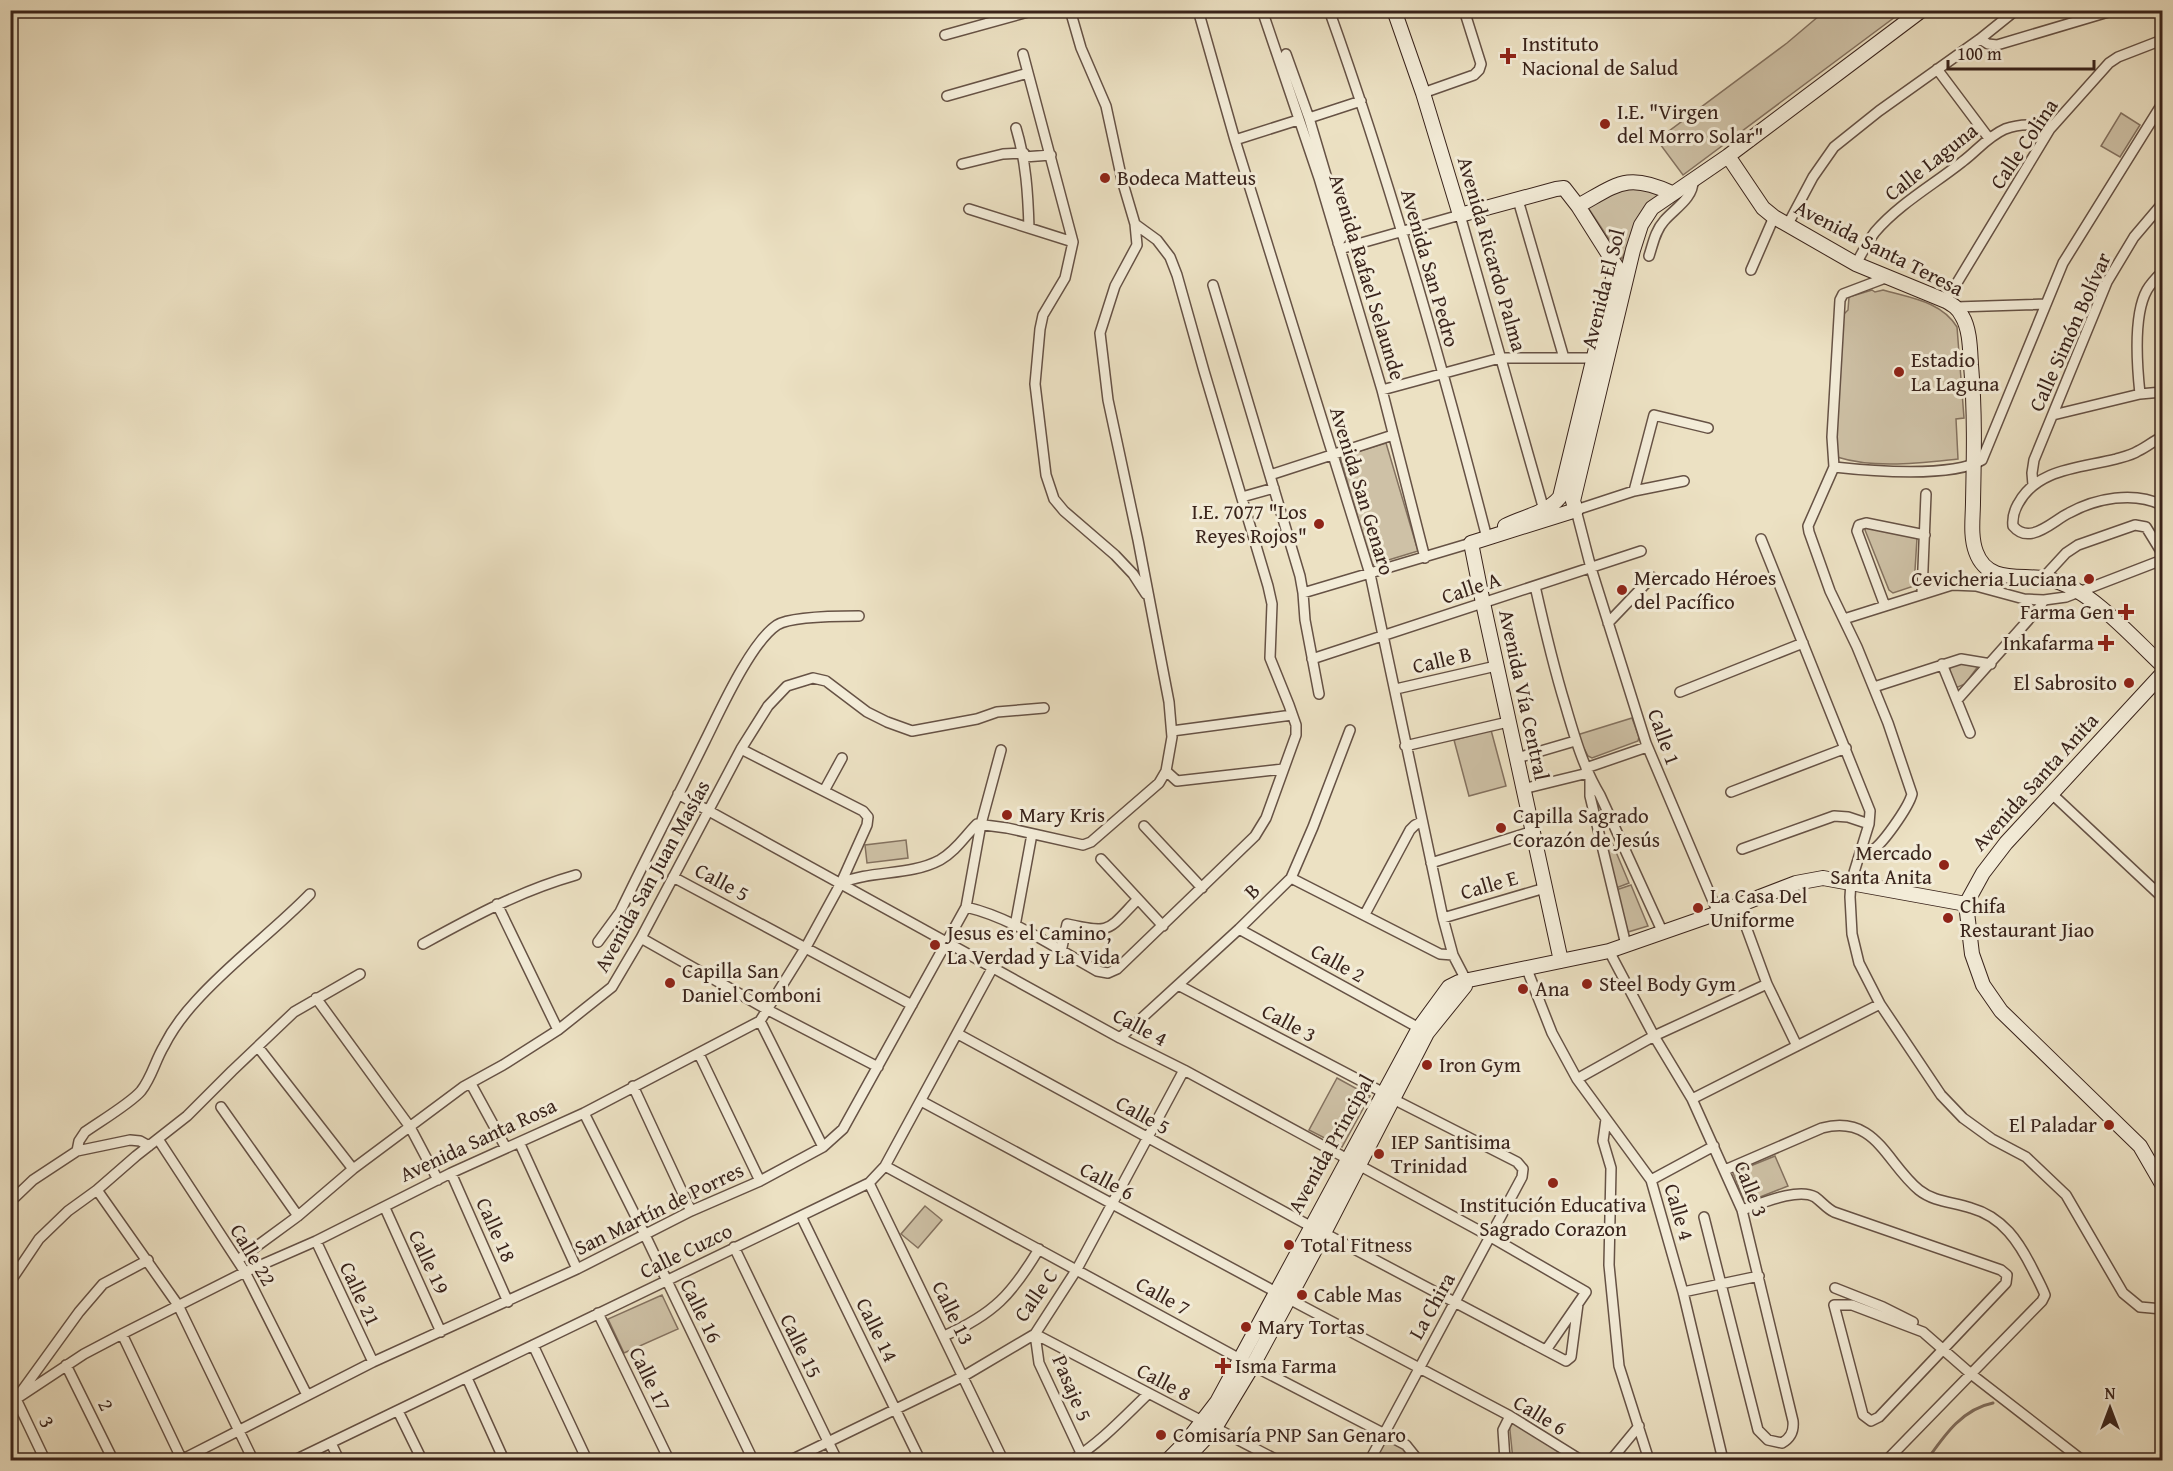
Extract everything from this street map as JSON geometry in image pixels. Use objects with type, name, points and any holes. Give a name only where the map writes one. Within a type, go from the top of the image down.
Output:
[{"type":"street","points":[[945,35],[1035,10]]},
{"type":"street","points":[[841,883],[853,878],[924,867],[942,859],[957,847],[974,827],[981,824],[1083,845],[1091,842],[1159,783],[1166,771],[1172,731],[1169,702],[1107,400],[1100,333],[1115,286],[1137,245],[1135,225],[1122,180],[1106,106],[1081,48],[1070,10]]},
{"type":"street","name":"Avenida Rafael Selaunde","points":[[1262,10],[1319,178],[1382,390],[1425,558]]},
{"type":"street","name":"Avenida San Pedro","points":[[1329,10],[1362,101],[1492,536]]},
{"type":"street","name":"Avenida Ricardo Palma","points":[[1394,10],[1423,93],[1460,215],[1544,510]]},
{"type":"street","points":[[1423,93],[1474,75],[1479,70],[1480,64],[1464,10]]},
{"type":"street","name":"Avenida El Sol","points":[[1591,568],[1573,501],[1641,225],[1652,208],[1728,156],[1922,10]]},
{"type":"street","points":[[1788,224],[1834,147],[2016,10]]},
{"type":"street","points":[[1980,39],[1988,44],[1997,45],[2115,10]]},
{"type":"street","name":"Avenida San Genaro","points":[[1198,13],[1235,140],[1370,574],[1443,918],[1454,955],[1466,980]]},
{"type":"street","name":"Calle Colina","points":[[1951,304],[2050,129],[2109,63],[2118,57],[2163,40]]},
{"type":"street","points":[[1023,54],[1073,242],[1065,278],[1043,315],[1040,329],[1035,384],[1046,475],[1054,499],[1064,512],[1115,555],[1133,574],[1149,600]]},
{"type":"street","points":[[1286,54],[1309,118],[1342,229],[1339,246]]},
{"type":"street","points":[[1936,69],[1988,137]]},
{"type":"street","points":[[947,96],[1028,73]]},
{"type":"street","points":[[1309,118],[1362,101]]},
{"type":"street","points":[[1834,467],[1878,471],[1924,471],[1973,465],[1982,460],[2063,263],[2163,104]]},
{"type":"street","points":[[1235,140],[1298,120]]},
{"type":"street","name":"Calle Laguna","points":[[1856,264],[1874,233],[1901,207],[1964,160],[1988,137],[2008,128],[2042,125],[2050,129]]},
{"type":"street","points":[[1016,128],[1024,155],[1029,228]]},
{"type":"street","points":[[962,164],[1003,154],[1051,155]]},
{"type":"street","name":"Avenida Santa Teresa","points":[[1728,156],[1763,208],[1774,217],[1856,264],[1951,304],[1963,317],[1970,344],[1974,399],[1973,535],[1976,552],[1984,567],[1998,574],[2011,578],[2043,578]]},
{"type":"street","points":[[1578,206],[1618,183],[1634,180],[1647,182],[1672,193]]},
{"type":"street","points":[[1649,256],[1656,233],[1692,191],[1693,180]]},
{"type":"street","points":[[1339,246],[1402,232],[1564,188],[1616,266],[1560,497],[1554,505],[1510,523],[1492,536]]},
{"type":"street","points":[[1518,200],[1564,358]]},
{"type":"street","name":"Calle Simón Bolívar","points":[[2033,485],[2034,460],[2107,282],[2134,237],[2163,204]]},
{"type":"street","points":[[969,209],[1073,242]]},
{"type":"street","points":[[1751,270],[1774,217]]},
{"type":"street","points":[[966,907],[987,912],[1097,971],[1108,973],[1117,969],[1255,836],[1266,818],[1296,735],[1292,716],[1270,658],[1272,604],[1178,275],[1170,257],[1157,240],[1135,225]]},
{"type":"street","points":[[2140,394],[2137,343],[2143,299],[2148,288],[2163,272]]},
{"type":"street","points":[[1860,853],[1869,853],[1875,848],[1904,812],[1912,794],[1874,687],[1830,591],[1809,532],[1810,518],[1834,467],[1832,437],[1840,300],[1843,294],[1888,277]]},
{"type":"street","points":[[1213,285],[1303,593],[1305,620],[1319,694]]},
{"type":"street","points":[[1951,304],[2046,304]]},
{"type":"street","points":[[1382,390],[1500,358],[1594,358]]},
{"type":"street","points":[[2053,416],[2140,394],[2163,392]]},
{"type":"street","points":[[1634,491],[1654,415],[1708,428]]},
{"type":"street","points":[[1270,475],[1393,435]]},
{"type":"street","points":[[2163,437],[2139,451],[2116,459],[2065,470],[2033,485],[2022,495],[2012,518],[2013,526],[2022,534],[2031,534],[2071,512],[2105,499],[2136,497],[2163,505]]},
{"type":"street","points":[[1303,593],[1518,530],[1634,491],[1684,481]]},
{"type":"street","points":[[1242,497],[1274,488]]},
{"type":"street","points":[[1922,593],[1926,494]]},
{"type":"street","points":[[1885,606],[1857,531],[1858,525],[1866,523],[1925,535]]},
{"type":"street","points":[[2043,578],[2078,545],[2135,525],[2146,527],[2163,553]]},
{"type":"street","points":[[1761,538],[1870,812],[1869,824],[1851,882],[1850,897],[1854,944],[1859,963],[1880,1004],[1941,1095],[1992,1139],[2026,1157],[2066,1195],[2123,1293],[2140,1307],[2163,1309]]},
{"type":"street","name":"Avenida Vía Central","points":[[1471,543],[1561,961]]},
{"type":"street","name":"Calle A","points":[[1312,659],[1641,551]]},
{"type":"street","points":[[1844,619],[1952,585],[1964,584],[2024,599],[2044,600],[2080,593],[2163,560]]},
{"type":"street","name":"Calle 1","points":[[1591,568],[1647,747],[1718,913]]},
{"type":"street","points":[[1608,623],[1652,577]]},
{"type":"street","points":[[2043,578],[2056,581],[2097,605],[2163,665]]},
{"type":"street","points":[[1535,586],[1549,650],[1575,741],[1663,933]]},
{"type":"street","points":[[1956,700],[2044,600]]},
{"type":"street","points":[[598,942],[620,912],[729,693],[755,650],[770,631],[782,623],[819,617],[859,616]]},
{"type":"street","points":[[1680,692],[1803,643]]},
{"type":"street","points":[[1874,687],[1961,659],[1990,664]]},
{"type":"street","points":[[1942,664],[1970,733]]},
{"type":"street","name":"Calle B","points":[[1395,689],[1496,666]]},
{"type":"street","name":"Avenida Santa Anita","points":[[1966,903],[1983,873],[2006,843],[2163,674]]},
{"type":"street","name":"Avenida San Juan Masías","points":[[238,1260],[298,1216],[353,1169],[410,1127],[471,1083],[558,1030],[612,987],[641,938],[741,749],[777,696],[787,687],[813,678],[826,681],[867,712],[887,722],[912,730],[997,712],[1044,708]]},
{"type":"street","points":[[1172,731],[1292,716]]},
{"type":"street","points":[[1406,746],[1508,722]]},
{"type":"street","name":"B","points":[[1120,1038],[1291,878],[1350,730]]},
{"type":"street","points":[[1517,758],[1575,741]]},
{"type":"street","points":[[1523,789],[1588,773],[1647,747]]},
{"type":"street","points":[[1731,792],[1846,748]]},
{"type":"street","points":[[741,749],[824,791],[842,758]]},
{"type":"street","name":"San Martín de Porres","points":[[182,1460],[373,1362],[508,1302],[691,1211],[760,1180],[822,1147],[843,1129],[966,907],[981,824],[1000,750]]},
{"type":"street","points":[[1166,771],[1178,781],[1283,769]]},
{"type":"street","points":[[1588,773],[1590,796],[1626,945]]},
{"type":"street","name":"Avenida Santa Rosa","points":[[13,1403],[66,1365],[178,1305],[385,1208],[451,1173],[520,1144],[584,1113],[760,1021],[806,947],[841,883],[867,825],[868,818],[863,811],[824,791]]},
{"type":"street","name":"Calle 4","points":[[678,794],[1120,1038],[1491,1237],[1586,1292],[1578,1302]]},
{"type":"street","points":[[2052,794],[2163,897]]},
{"type":"street","points":[[1742,849],[1834,816],[1848,817],[1869,824]]},
{"type":"street","points":[[1365,914],[1410,830],[1421,822]]},
{"type":"street","points":[[1144,826],[1202,888]]},
{"type":"street","points":[[1431,863],[1533,831]]},
{"type":"street","points":[[1015,926],[1032,834]]},
{"type":"street","points":[[1101,859],[1163,926]]},
{"type":"street","points":[[423,944],[496,904],[554,881],[576,875]]},
{"type":"street","name":"Calle 5","points":[[673,877],[912,1005]]},
{"type":"street","points":[[1291,878],[1440,954],[1454,955]]},
{"type":"street","name":"Avenida Principal","points":[[1185,1461],[1208,1425],[1217,1402],[1289,1299],[1324,1233],[1353,1163],[1388,1096],[1419,1028],[1449,987],[1466,980],[1609,951],[1796,883],[1823,878],[1966,903]]},
{"type":"street","name":"Calle E","points":[[1443,918],[1545,888]]},
{"type":"street","points":[[77,1151],[79,1141],[85,1132],[139,1093],[152,1074],[163,1047],[196,1001],[221,975],[310,894]]},
{"type":"street","points":[[1061,952],[1067,924],[1093,930],[1110,928],[1138,899]]},
{"type":"street","points":[[1966,903],[1972,954],[1983,985],[2001,1011],[2140,1146],[2163,1184]]},
{"type":"street","points":[[496,904],[558,1030]]},
{"type":"street","points":[[1738,905],[1767,984],[1797,1046]]},
{"type":"street","name":"Calle 2","points":[[1239,929],[1419,1028]]},
{"type":"street","points":[[641,938],[768,1010],[878,1067]]},
{"type":"street","name":"Calle 3","points":[[1609,951],[1654,1036],[1692,1100],[1742,1210],[1793,1421],[1794,1428],[1787,1440],[1778,1443],[1768,1440],[1758,1430],[1720,1284]]},
{"type":"street","name":"Calle Cuzco","points":[[295,1461],[869,1183],[885,1166],[993,967]]},
{"type":"street","name":"Calle 4","points":[[1526,967],[1552,1032],[1577,1079],[1651,1180],[1683,1292],[1723,1461]]},
{"type":"street","points":[[10,1282],[39,1239],[68,1211],[97,1191],[188,1116],[294,1012],[360,974]]},
{"type":"street","name":"Avenida Principal","points":[[1388,1096],[1427,1033],[1458,995],[1466,980]]},
{"type":"street","points":[[1577,1079],[1654,1036],[1767,984]]},
{"type":"street","name":"Calle 3","points":[[1178,985],[1517,1162],[1523,1169]]},
{"type":"street","points":[[316,998],[410,1127],[438,1180]]},
{"type":"street","points":[[1692,1100],[1880,1004]]},
{"type":"street","points":[[760,1021],[822,1147]]},
{"type":"street","name":"Calle 5","points":[[958,1034],[1310,1226]]},
{"type":"street","points":[[258,1047],[353,1169]]},
{"type":"street","points":[[699,1054],[760,1180]]},
{"type":"street","name":"Calle C","points":[[791,1461],[964,1376],[1035,1334],[1077,1269],[1184,1071]]},
{"type":"street","points":[[471,1083],[506,1148]]},
{"type":"street","points":[[633,1086],[691,1211]]},
{"type":"street","name":"Calle 6","points":[[921,1101],[1276,1292]]},
{"type":"street","points":[[221,1107],[298,1216]]},
{"type":"street","name":"Calle 16","points":[[584,1113],[753,1461]]},
{"type":"street","points":[[1606,1119],[1603,1141],[1611,1168],[1609,1265],[1619,1366],[1649,1461]]},
{"type":"street","points":[[1725,1170],[1822,1128],[1834,1125],[1854,1128],[1874,1138],[1920,1191],[1934,1198],[1972,1208],[1993,1217],[2006,1227],[2030,1263],[2045,1295],[1887,1461]]},
{"type":"street","name":"Calle 22","points":[[158,1139],[245,1272],[307,1395]]},
{"type":"street","points":[[10,1202],[33,1180],[77,1151],[130,1140],[140,1141],[149,1146]]},
{"type":"street","points":[[520,1144],[577,1269]]},
{"type":"street","points":[[1651,1180],[1714,1146]]},
{"type":"street","name":"Avenida Principal","points":[[1246,1362],[1276,1292],[1310,1226],[1353,1163]]},
{"type":"street","name":"Calle 7","points":[[885,1166],[1246,1362],[1406,1445],[1418,1461]]},
{"type":"street","name":"La Chira","points":[[1370,1461],[1522,1178],[1523,1169]]},
{"type":"street","name":"Calle 18","points":[[451,1173],[508,1302]]},
{"type":"street","name":"Calle 13","points":[[869,1183],[1003,1461]]},
{"type":"street","points":[[97,1191],[178,1305],[253,1461]]},
{"type":"street","points":[[1742,1210],[1795,1193],[1807,1194],[1834,1212],[2001,1270],[2007,1275],[2006,1283],[1879,1417],[1871,1420],[1863,1415],[1834,1305],[1852,1305],[1923,1332]]},
{"type":"street","name":"Calle 19","points":[[385,1208],[441,1332]]},
{"type":"street","name":"Calle 14","points":[[801,1216],[920,1461]]},
{"type":"street","points":[[1704,1217],[1720,1284]]},
{"type":"street","points":[[1324,1233],[1566,1361],[1571,1357],[1578,1302]]},
{"type":"street","name":"Calle 21","points":[[316,1241],[373,1362]]},
{"type":"street","name":"Calle 15","points":[[734,1247],[837,1461]]},
{"type":"street","points":[[944,1336],[985,1315],[1009,1294],[1040,1249]]},
{"type":"street","points":[[13,1403],[79,1312],[103,1284],[148,1260]]},
{"type":"street","points":[[1683,1292],[1759,1276]]},
{"type":"street","points":[[1835,1288],[1913,1322],[1971,1374],[2082,1461]]},
{"type":"street","name":"Calle 6","points":[[1289,1299],[1510,1416],[1581,1461]]},
{"type":"street","points":[[1546,1350],[1578,1302]]},
{"type":"street","name":"Calle 17","points":[[598,1313],[669,1461]]},
{"type":"street","points":[[122,1334],[182,1460]]},
{"type":"street","name":"Calle 8","points":[[1035,1334],[1277,1461]]},
{"type":"street","name":"Pasaje 5","points":[[1035,1334],[1039,1363],[1082,1455]]},
{"type":"street","points":[[533,1345],[587,1461]]},
{"type":"street","name":"2","points":[[66,1365],[113,1461]]},
{"type":"street","points":[[467,1378],[501,1459]]},
{"type":"street","points":[[1072,1461],[1082,1455],[1148,1394]]},
{"type":"street","name":"3","points":[[13,1403],[45,1461]]},
{"type":"street","points":[[398,1411],[422,1461]]},
{"type":"street","points":[[1505,1461],[1503,1430],[1510,1416]]},
{"type":"street","name":"Avenida Principal","points":[[1168,1461],[1208,1425]]},
{"type":"street","points":[[1611,1461],[1639,1426]]},
{"type":"street","points":[[330,1443],[339,1461]]},
{"type":"shaded area","points":[[1826,10],[1903,11],[1683,175],[1657,140],[1787,43]]},
{"type":"shaded area","points":[[2121,113],[2140,125],[2120,157],[2101,146]]},
{"type":"shaded area","points":[[1630,186],[1661,194],[1638,221],[1622,259],[1587,206]]},
{"type":"shaded area","name":"Estadio La Laguna","points":[[1872,290],[1875,292],[1883,290],[1914,298],[1934,306],[1950,318],[1957,327],[1964,418],[1956,419],[1958,459],[1882,464],[1837,457],[1835,453],[1841,317],[1848,310],[1849,297]]},
{"type":"shaded area","points":[[1386,443],[1418,551],[1372,565],[1340,457]]},
{"type":"shaded area","points":[[1866,527],[1917,538],[1914,586],[1893,593],[1889,590],[1865,530]]},
{"type":"shaded area","points":[[1960,663],[1979,665],[1965,684],[1958,687],[1955,686],[1949,671],[1952,665]]},
{"type":"shaded area","points":[[1632,718],[1639,737],[1638,741],[1592,758],[1588,756],[1577,735]]},
{"type":"shaded area","points":[[1491,730],[1506,786],[1469,796],[1454,740]]},
{"type":"shaded area","points":[[906,840],[908,858],[867,863],[865,845]]},
{"type":"shaded area","points":[[1611,840],[1629,883],[1616,888],[1606,842]]},
{"type":"shaded area","points":[[1631,885],[1648,926],[1628,932],[1616,890]]},
{"type":"shaded area","points":[[1337,1078],[1370,1096],[1342,1147],[1309,1130]]},
{"type":"shaded area","points":[[1775,1156],[1788,1186],[1745,1203],[1733,1173]]},
{"type":"shaded area","points":[[925,1206],[942,1220],[918,1248],[901,1234]]},
{"type":"shaded area","points":[[662,1295],[678,1329],[624,1353],[608,1319]]},
{"type":"shaded area","points":[[1509,1421],[1575,1460],[1513,1460]]},
{"type":"shaded area","points":[[1388,1436],[1406,1449],[1413,1460],[1375,1460]]},
{"type":"waterway","points":[[1927,1460],[1947,1433],[1963,1417],[1982,1406],[1993,1403]]},
{"type":"place","name":"Instituto Nacional de Salud","points":[[1508,56]]},
{"type":"place","name":"I.E. \"Virgen del Morro Solar\"","points":[[1605,124]]},
{"type":"place","name":"Bodeca Matteus","points":[[1105,178]]},
{"type":"place","name":"Estadio La Laguna","points":[[1899,372]]},
{"type":"place","name":"I.E. 7077 \"Los Reyes Rojos\"","points":[[1319,524]]},
{"type":"place","name":"Cevicheria Luciana","points":[[2089,579]]},
{"type":"place","name":"Mercado Héroes del Pacífico","points":[[1622,590]]},
{"type":"place","name":"Farma Gen","points":[[2126,612]]},
{"type":"place","name":"Inkafarma","points":[[2106,643]]},
{"type":"place","name":"El Sabrosito","points":[[2129,683]]},
{"type":"place","name":"Mary Kris","points":[[1007,815]]},
{"type":"place","name":"Capilla Sagrado Corazón de Jesús","points":[[1501,828]]},
{"type":"place","name":"Mercado Santa Anita","points":[[1944,865]]},
{"type":"place","name":"La Casa Del Uniforme","points":[[1698,908]]},
{"type":"place","name":"Chifa Restaurant Jiao","points":[[1948,918]]},
{"type":"place","name":"Jesus es el Camino, La Verdad y La Vida","points":[[935,945]]},
{"type":"place","name":"Capilla San Daniel Comboni","points":[[670,983]]},
{"type":"place","name":"Steel Body Gym","points":[[1587,984]]},
{"type":"place","name":"Ana","points":[[1523,989]]},
{"type":"place","name":"Iron Gym","points":[[1427,1065]]},
{"type":"place","name":"El Paladar","points":[[2109,1125]]},
{"type":"place","name":"IEP Santisima Trinidad","points":[[1379,1154]]},
{"type":"place","name":"Institución Educativa Sagrado Corazon","points":[[1553,1183]]},
{"type":"place","name":"Total Fitness","points":[[1289,1245]]},
{"type":"place","name":"Cable Mas","points":[[1302,1295]]},
{"type":"place","name":"Mary Tortas","points":[[1246,1327]]},
{"type":"place","name":"Isma Farma","points":[[1223,1366]]},
{"type":"place","name":"Comisaría PNP San Genaro","points":[[1161,1435]]}]
